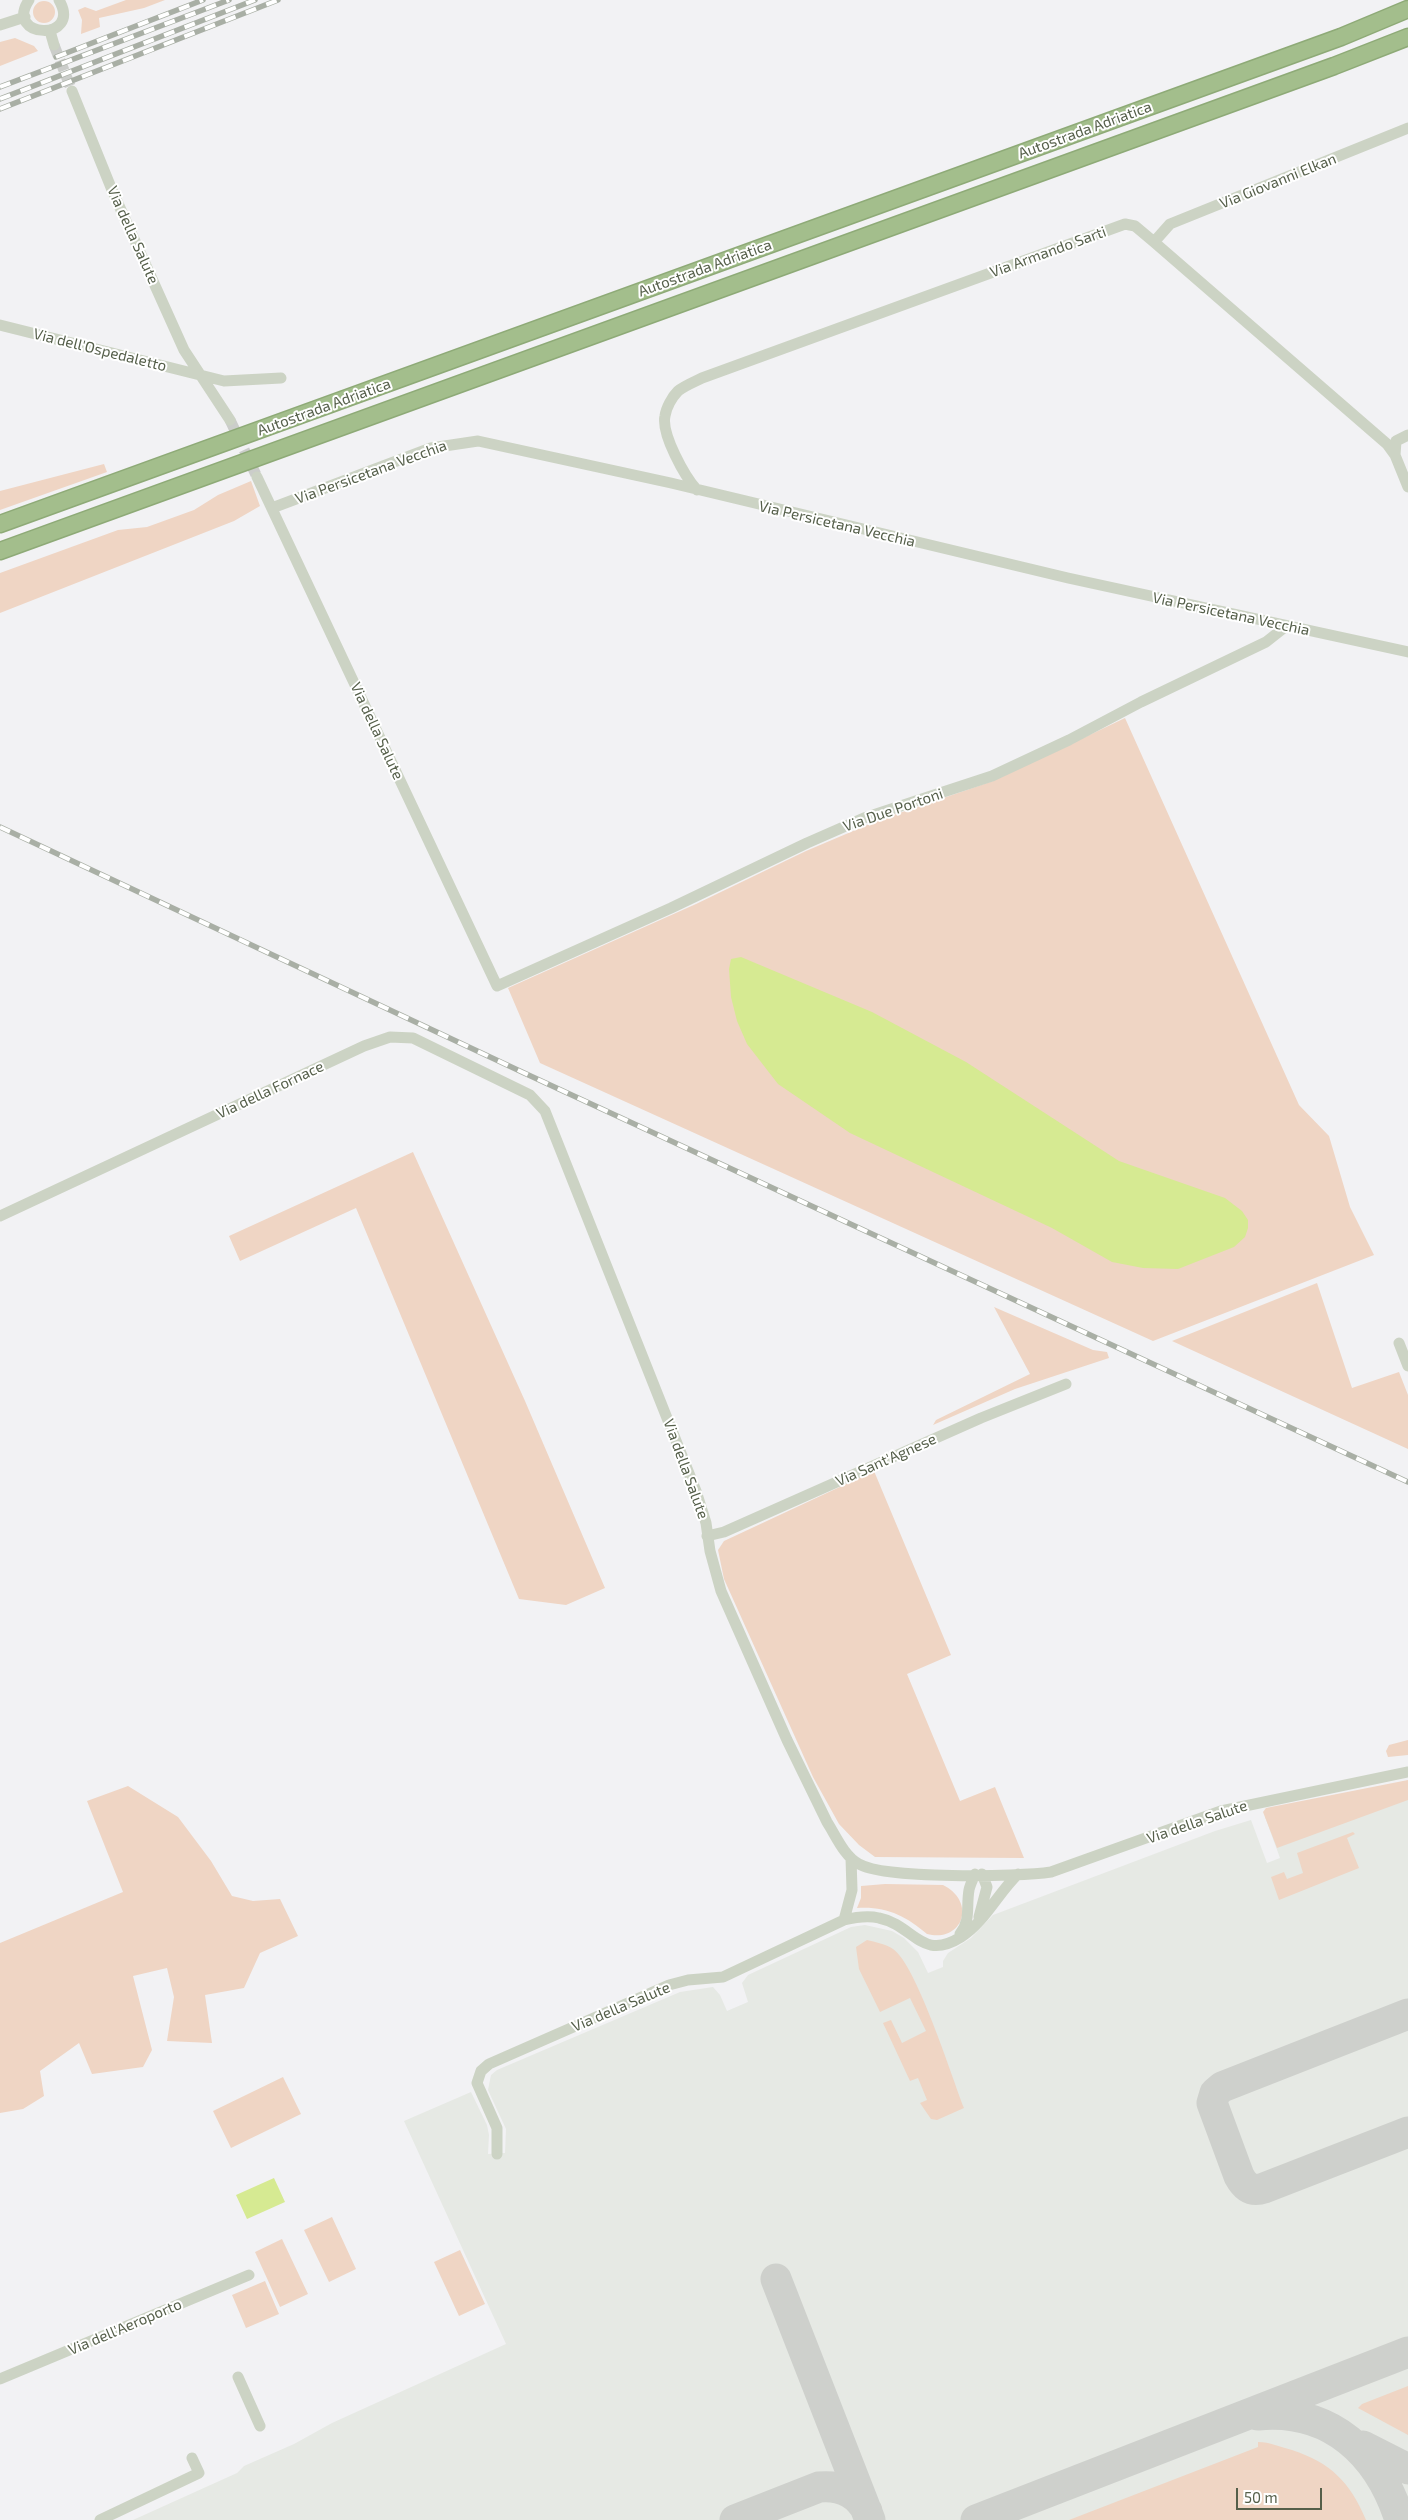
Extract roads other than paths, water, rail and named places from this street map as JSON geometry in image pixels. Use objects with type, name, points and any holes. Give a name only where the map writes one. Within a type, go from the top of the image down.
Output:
[{"type":"highway","name":"Autostrada Adriatica","points":[[0,524],[1322,43],[1408,9]]},
{"type":"highway","name":"Autostrada Adriatica","points":[[0,551],[1325,70],[1408,36]]},
{"type":"street","points":[[29,0],[25,6],[25,17],[32,28],[44,32],[50,31],[60,23],[63,17],[62,5],[59,0]]},
{"type":"street","points":[[0,25],[25,17]]},
{"type":"street","points":[[50,31],[54,45]]},
{"type":"street","name":"Via della Salute","points":[[72,91],[174,328],[200,376],[230,420]]},
{"type":"street","name":"Via Giovanni Elkan","points":[[1154,242],[1170,224],[1408,128]]},
{"type":"street","name":"Via Armando Sarti","points":[[697,490],[679,463],[668,436],[664,417],[670,402],[678,391],[702,378],[1125,224],[1135,226],[1382,440],[1395,455],[1408,487]]},
{"type":"street","name":"Via dell'Ospedaletto","points":[[0,325],[200,376]]},
{"type":"street","points":[[200,376],[224,381],[280,378]]},
{"type":"street","points":[[1395,455],[1396,441],[1408,435]]},
{"type":"street","name":"Via Persicetana Vecchia","points":[[272,508],[431,448],[461,442],[495,443],[1285,626],[1408,652]]},
{"type":"street","points":[[671,483],[679,463]]},
{"type":"street","name":"Via della Salute","points":[[257,477],[497,986]]},
{"type":"street","name":"Via Due Portoni","points":[[497,986],[671,908],[806,842],[864,818],[992,776],[1266,642],[1285,626]]},
{"type":"street","name":"Via della Fornace","points":[[0,1216],[364,1046],[390,1037],[413,1038],[530,1095],[539,1103]]},
{"type":"street","name":"Via della Salute","points":[[539,1103],[550,1121],[696,1491],[706,1523],[715,1573],[740,1636],[827,1822],[851,1858],[858,1864],[878,1871],[1040,1874],[1066,1868],[1228,1809],[1408,1772]]},
{"type":"street","points":[[1399,1343],[1408,1366]]},
{"type":"street","name":"Via Sant'Agnese","points":[[707,1536],[724,1532],[981,1418],[1066,1384]]},
{"type":"street","points":[[844,1920],[852,1890],[851,1858]]},
{"type":"street","points":[[951,1942],[965,1927],[968,1915],[969,1890],[978,1874],[987,1887],[979,1919]]},
{"type":"street","name":"Via della Salute","points":[[497,2154],[497,2128],[477,2083],[481,2071],[489,2064],[669,1985],[688,1980],[723,1977],[844,1920],[860,1916],[879,1918],[896,1925],[926,1946],[944,1945],[970,1930],[1018,1874]]},
{"type":"street","name":"Via dell'Aeroporto","points":[[0,2378],[250,2275]]},
{"type":"street","points":[[238,2377],[260,2426]]},
{"type":"street","points":[[100,2520],[199,2473],[192,2458]]},
{"type":"tunnel","points":[[54,45],[72,91]]},
{"type":"tunnel","points":[[230,420],[257,477]]},
{"type":"railway","points":[[56,57],[203,0]]},
{"type":"railway","points":[[0,87],[229,0]]},
{"type":"railway","points":[[0,99],[255,0]]},
{"type":"railway","points":[[0,109],[278,0]]},
{"type":"railway","points":[[0,827],[522,1072],[1408,1482]]}]
